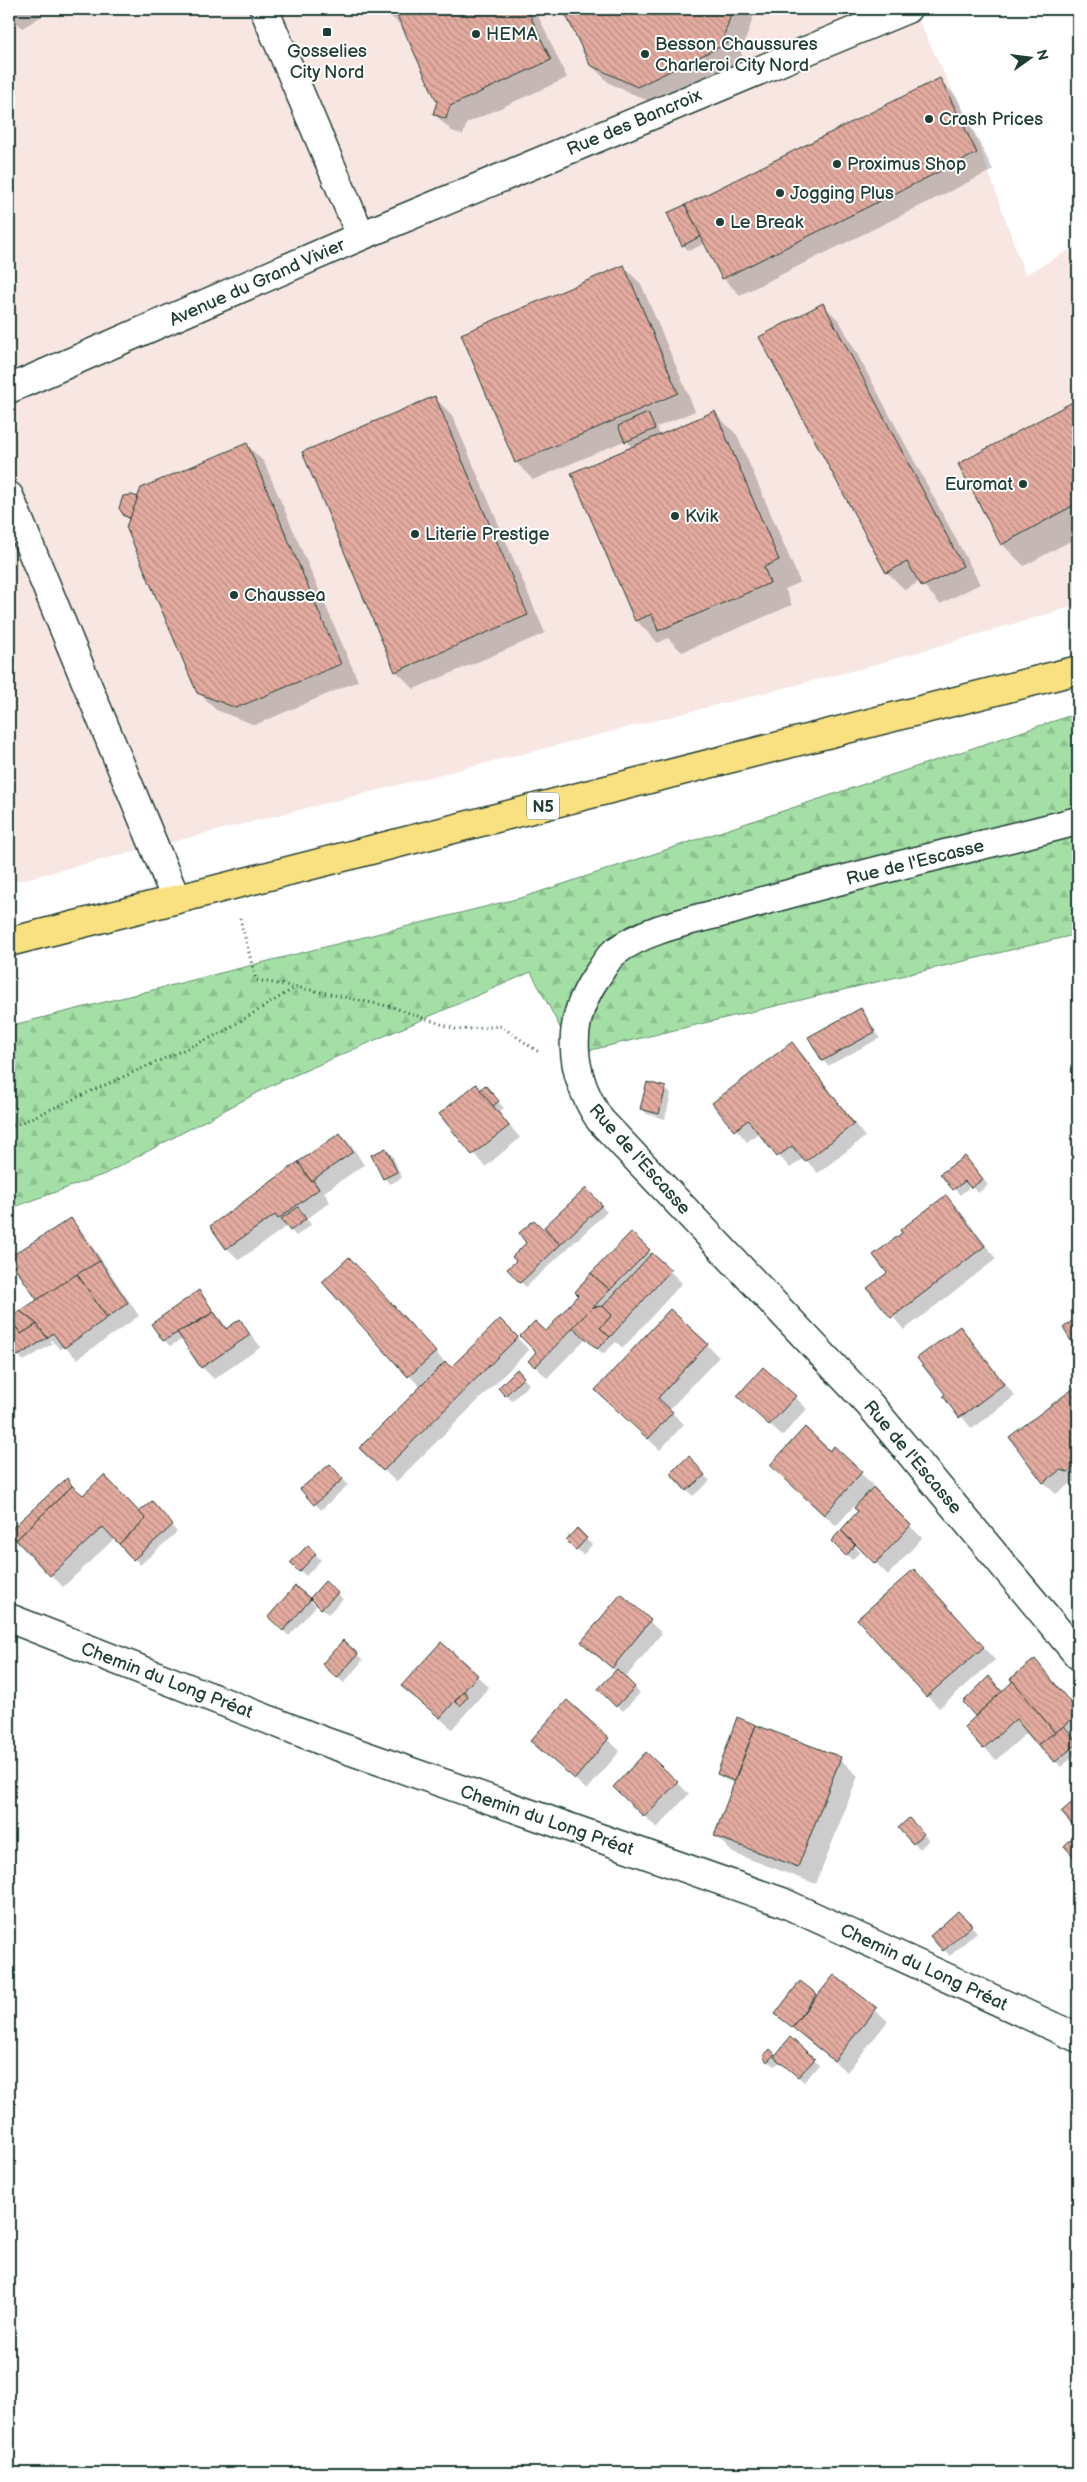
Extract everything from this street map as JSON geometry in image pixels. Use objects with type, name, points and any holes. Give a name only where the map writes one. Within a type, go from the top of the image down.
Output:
[{"type":"main road","name":"N5","points":[[9,942],[1078,670]]},
{"type":"street","name":"Avenue du Grand Vivier","points":[[9,389],[361,236],[264,9]]},
{"type":"street","name":"Rue des Bancroix","points":[[361,236],[907,9]]},
{"type":"street","points":[[9,496],[176,899]]},
{"type":"street","name":"Rue de l'Escasse","points":[[1078,821],[766,900],[650,933],[614,953],[593,980],[582,1004],[575,1031],[574,1054],[579,1079],[586,1099],[600,1120],[870,1405],[1078,1655]]},
{"type":"street","name":"Chemin du Long Préat","points":[[9,1618],[323,1741],[782,1902],[1078,2038]]},
{"type":"path","points":[[231,885],[256,980],[392,1007],[458,1030],[501,1026],[579,1079]]},
{"type":"path","points":[[9,1128],[221,1033],[296,987]]},
{"type":"shaded area","points":[[9,9],[913,9],[980,148],[1025,275],[1078,245],[1078,605],[863,668],[9,883]]},
{"type":"green space","points":[[1078,713],[1078,934],[574,1054],[531,972],[270,1086],[105,1174],[9,1209],[9,1026],[524,897]]},
{"type":"building","points":[[394,9],[527,9],[551,60],[450,106],[446,119],[433,114],[437,102]]},
{"type":"building","name":"Besson Chaussures Charleroi City Nord","points":[[563,9],[733,9],[724,35],[728,43],[637,87],[590,65]]},
{"type":"building","points":[[940,78],[977,153],[722,279],[685,205]]},
{"type":"building","points":[[685,205],[701,236],[682,246],[667,213]]},
{"type":"building","points":[[624,265],[678,393],[515,463],[461,334]]},
{"type":"building","points":[[823,303],[963,566],[922,587],[907,562],[886,573],[759,337]]},
{"type":"building","name":"Literie Prestige","points":[[435,396],[528,615],[395,672],[302,452]]},
{"type":"building","name":"Euromat","points":[[1078,399],[1078,503],[1001,545],[958,464]]},
{"type":"building","name":"Kvik","points":[[715,411],[779,560],[764,567],[770,583],[658,631],[652,614],[635,621],[571,473]]},
{"type":"building","points":[[648,413],[655,429],[625,442],[618,426]]},
{"type":"building","name":"Chaussea","points":[[247,443],[341,664],[236,708],[197,693],[126,527],[141,488]]},
{"type":"building","points":[[132,495],[138,497],[130,518],[124,516],[119,508],[123,496]]},
{"type":"building","points":[[861,1008],[875,1032],[822,1061],[808,1037]]},
{"type":"building","points":[[792,1042],[854,1124],[805,1162],[792,1146],[777,1157],[748,1120],[734,1131],[712,1103]]},
{"type":"building","points":[[647,1082],[666,1087],[659,1114],[640,1109]]},
{"type":"building","points":[[476,1084],[509,1126],[472,1155],[439,1114]]},
{"type":"building","points":[[485,1085],[499,1101],[493,1106],[480,1090]]},
{"type":"building","points":[[340,1133],[353,1152],[311,1181],[298,1162]]},
{"type":"building","points":[[386,1148],[397,1172],[383,1179],[371,1155]]},
{"type":"building","points":[[965,1156],[983,1179],[971,1188],[965,1181],[953,1190],[940,1174]]},
{"type":"building","points":[[298,1162],[319,1189],[278,1219],[275,1215],[226,1249],[210,1226]]},
{"type":"building","points":[[586,1188],[602,1205],[560,1245],[544,1227]]},
{"type":"building","points":[[946,1195],[985,1246],[891,1318],[867,1288],[887,1273],[873,1255],[902,1233],[900,1230]]},
{"type":"building","points":[[298,1207],[306,1219],[290,1231],[281,1219]]},
{"type":"building","points":[[71,1218],[100,1261],[37,1300],[14,1266],[17,1265],[11,1256]]},
{"type":"building","points":[[534,1220],[560,1245],[520,1283],[507,1269],[516,1261],[512,1257],[526,1243],[519,1233]]},
{"type":"building","points":[[631,1232],[650,1250],[610,1290],[591,1273]]},
{"type":"building","points":[[652,1253],[671,1270],[610,1337],[600,1328],[612,1315],[603,1306]]},
{"type":"building","points":[[349,1257],[436,1352],[408,1377],[322,1282]]},
{"type":"building","points":[[100,1261],[128,1303],[107,1318],[77,1274]]},
{"type":"building","points":[[591,1273],[610,1290],[535,1367],[528,1361],[536,1352],[520,1336],[535,1321],[546,1331],[578,1295],[575,1292]]},
{"type":"building","points":[[77,1274],[107,1318],[64,1348],[53,1333],[47,1338],[37,1324],[20,1311]]},
{"type":"building","points":[[199,1290],[214,1312],[163,1341],[151,1324]]},
{"type":"building","points":[[603,1306],[612,1315],[600,1328],[610,1337],[597,1349],[573,1327],[593,1307]]},
{"type":"building","points":[[670,1309],[708,1344],[658,1398],[673,1412],[648,1439],[595,1390]]},
{"type":"building","points":[[20,1311],[37,1324],[21,1334],[9,1317]]},
{"type":"building","points":[[214,1312],[226,1329],[240,1319],[250,1335],[201,1368],[177,1332],[195,1324]]},
{"type":"building","points":[[1078,1316],[1078,1340],[1073,1344],[1063,1328]]},
{"type":"building","points":[[9,1317],[21,1334],[37,1324],[47,1338],[18,1356],[9,1348]]},
{"type":"building","points":[[500,1319],[518,1337],[383,1471],[359,1448],[445,1362],[451,1367]]},
{"type":"building","points":[[960,1326],[1004,1384],[959,1418],[943,1396],[945,1394],[917,1358]]},
{"type":"building","points":[[763,1367],[796,1396],[769,1425],[737,1396]]},
{"type":"building","points":[[517,1369],[524,1377],[505,1396],[498,1388]]},
{"type":"building","points":[[1078,1385],[1078,1464],[1068,1472],[1060,1470],[1043,1483],[1009,1437]]},
{"type":"building","points":[[805,1427],[830,1451],[834,1446],[862,1472],[824,1515],[770,1465]]},
{"type":"building","points":[[689,1456],[705,1475],[686,1491],[670,1473]]},
{"type":"building","points":[[330,1464],[343,1479],[314,1505],[300,1489]]},
{"type":"building","points":[[104,1475],[146,1519],[119,1544],[103,1527],[50,1576],[16,1540],[72,1486],[83,1495]]},
{"type":"building","points":[[67,1478],[72,1486],[16,1540],[9,1531]]},
{"type":"building","points":[[873,1487],[911,1525],[875,1564],[841,1530],[858,1511],[854,1508]]},
{"type":"building","points":[[152,1501],[173,1525],[133,1560],[119,1544],[146,1519],[139,1512]]},
{"type":"building","points":[[577,1528],[587,1538],[576,1550],[566,1540]]},
{"type":"building","points":[[841,1530],[855,1545],[846,1556],[831,1541]]},
{"type":"building","points":[[308,1545],[316,1554],[299,1572],[290,1563]]},
{"type":"building","points":[[914,1569],[984,1647],[926,1697],[857,1619]]},
{"type":"building","points":[[325,1581],[338,1593],[321,1609],[310,1598]]},
{"type":"building","points":[[295,1586],[311,1599],[283,1631],[268,1617]]},
{"type":"building","points":[[621,1594],[651,1620],[612,1668],[581,1642]]},
{"type":"building","points":[[343,1640],[358,1654],[337,1678],[322,1664]]},
{"type":"building","points":[[441,1642],[478,1675],[440,1718],[401,1686]]},
{"type":"building","points":[[1035,1659],[1078,1712],[1078,1715],[1055,1733],[1010,1679]]},
{"type":"building","points":[[617,1669],[635,1687],[616,1707],[598,1689]]},
{"type":"building","points":[[989,1676],[1002,1692],[975,1716],[963,1702]]},
{"type":"building","points":[[1013,1681],[1055,1733],[1037,1745],[1016,1719],[983,1749],[964,1727]]},
{"type":"building","points":[[464,1691],[468,1696],[460,1706],[455,1701]]},
{"type":"building","points":[[567,1700],[609,1738],[575,1779],[530,1741]]},
{"type":"building","points":[[737,1717],[756,1725],[734,1781],[717,1774]]},
{"type":"building","points":[[756,1725],[841,1757],[798,1867],[714,1836]]},
{"type":"building","points":[[1064,1726],[1078,1743],[1055,1762],[1037,1745]]},
{"type":"building","points":[[646,1752],[678,1782],[644,1817],[613,1787]]},
{"type":"building","points":[[1078,1797],[1078,1831],[1061,1812]]},
{"type":"building","points":[[909,1818],[924,1834],[913,1844],[898,1828]]},
{"type":"building","points":[[1078,1832],[1078,1859],[1077,1860],[1064,1846]]},
{"type":"building","points":[[958,1911],[972,1925],[943,1951],[930,1936]]},
{"type":"building","points":[[834,1975],[877,2008],[834,2061],[792,2027]]},
{"type":"building","points":[[800,1981],[817,1994],[792,2027],[775,2014]]},
{"type":"building","points":[[790,2037],[815,2059],[798,2077],[774,2057]]},
{"type":"building","points":[[770,2049],[775,2054],[767,2062],[763,2056]]},
{"type":"place","name":"Gosselies City Nord","points":[[327,32]]},
{"type":"place","name":"HEMA","points":[[476,34]]},
{"type":"place","name":"Besson Chaussures Charleroi City Nord","points":[[645,54]]},
{"type":"place","name":"Crash Prices","points":[[929,119]]},
{"type":"place","name":"Proximus Shop","points":[[837,164]]},
{"type":"place","name":"Jogging Plus","points":[[780,193]]},
{"type":"place","name":"Le Break","points":[[720,222]]},
{"type":"place","name":"Euromat","points":[[1023,484]]},
{"type":"place","name":"Kvik","points":[[675,516]]},
{"type":"place","name":"Literie Prestige","points":[[415,534]]},
{"type":"place","name":"Chaussea","points":[[234,595]]}]
